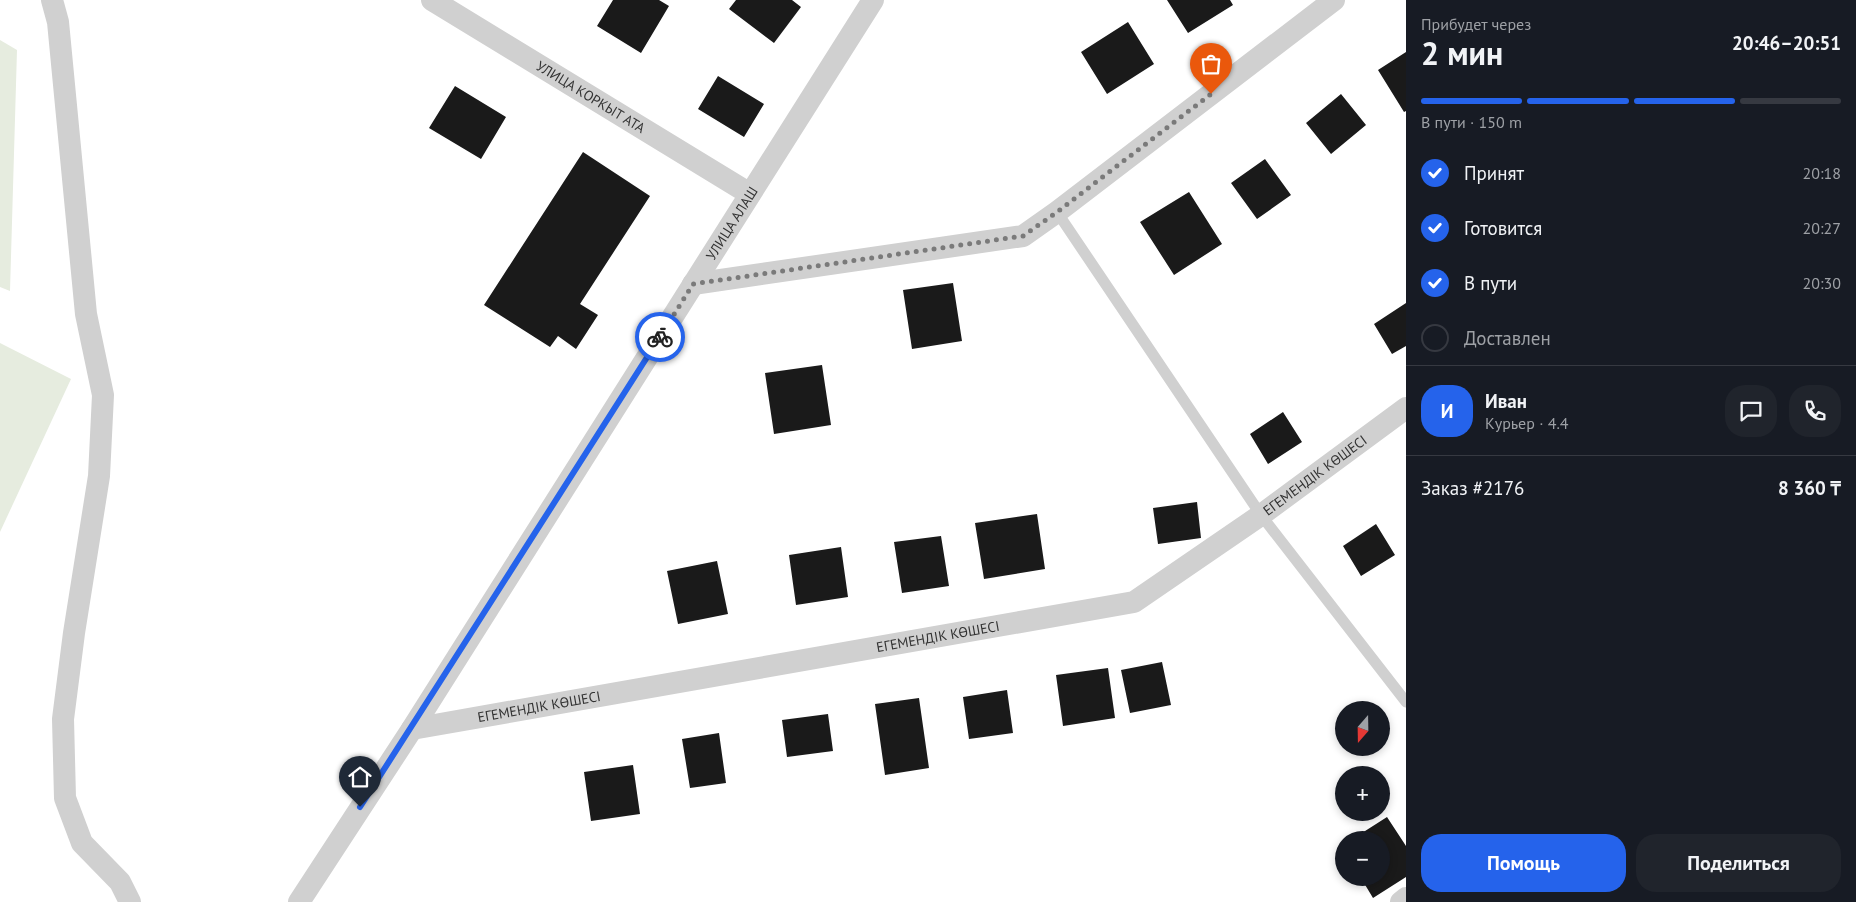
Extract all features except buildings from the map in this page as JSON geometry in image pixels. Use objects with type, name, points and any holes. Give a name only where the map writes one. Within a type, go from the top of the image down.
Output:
[{"type":"street","points":[[52,0],[58,22],[86,314],[103,395],[99,476],[74,633],[63,719],[65,798],[82,843],[120,882],[130,902]]},
{"type":"street","name":"УЛИЦА КОРКЫТ АТА","points":[[432,0],[750,194]]},
{"type":"street","name":"УЛИЦА АЛАШ","points":[[299,902],[412,729],[874,0]]},
{"type":"street","points":[[693,284],[1023,236],[1334,0]]},
{"type":"street","name":"ЕГЕМЕНДІК КӨШЕСІ","points":[[412,729],[1134,602],[1262,515],[1406,408]]},
{"type":"street","points":[[1401,902],[1406,898]]},
{"type":"lane","points":[[1057,212],[1262,515],[1406,702]]},
{"type":"shaded area","points":[[0,40],[17,50],[10,291],[0,287]]},
{"type":"shaded area","points":[[0,343],[71,379],[0,532]]},
{"type":"way so far","points":[[660,337],[693,284],[1023,236],[1211,94]]},
{"type":"route","points":[[360,807],[412,729],[660,337]]}]
